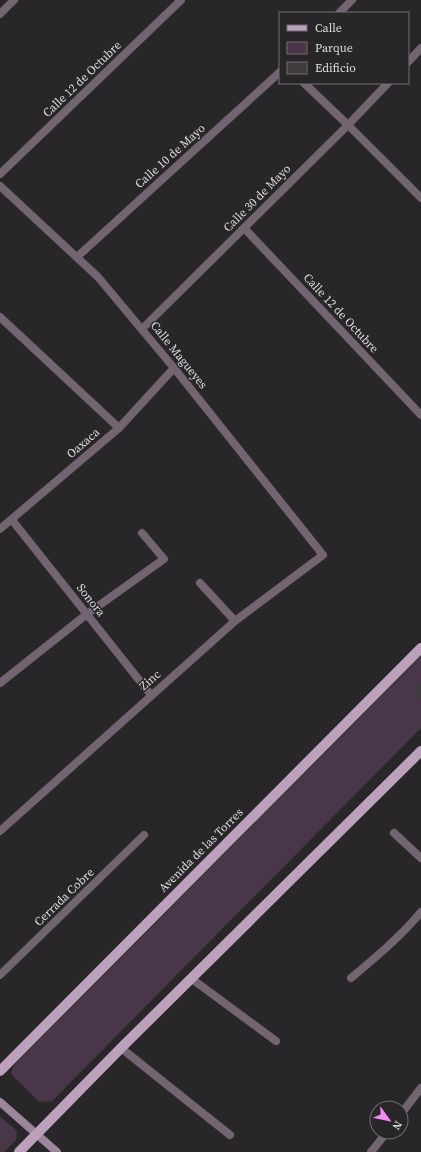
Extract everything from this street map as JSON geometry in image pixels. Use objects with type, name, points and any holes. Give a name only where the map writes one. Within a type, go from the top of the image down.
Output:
[{"type":"main road","name":"Avenida de las Torres","points":[[0,1071],[421,648]]},
{"type":"main road","points":[[19,1152],[121,1048],[421,751]]},
{"type":"street","points":[[0,14],[14,0]]},
{"type":"street","name":"Calle 12 de Octubre","points":[[0,174],[180,0]]},
{"type":"street","points":[[340,12],[352,0]]},
{"type":"street","points":[[409,61],[421,48]]},
{"type":"street","name":"Calle 10 de Mayo","points":[[77,257],[279,73]]},
{"type":"street","points":[[305,84],[421,198]]},
{"type":"street","name":"Calle 30 de Mayo","points":[[142,329],[348,125],[387,84]]},
{"type":"street","name":"Calle Magueyes","points":[[0,186],[98,277],[174,368],[323,555]]},
{"type":"street","name":"Calle 12 de Octubre","points":[[244,228],[421,415]]},
{"type":"street","points":[[0,317],[119,428]]},
{"type":"street","name":"Oaxaca","points":[[0,529],[119,428],[174,368]]},
{"type":"street","name":"Sonora","points":[[12,520],[151,696]]},
{"type":"street","points":[[0,683],[87,614],[164,559],[142,533]]},
{"type":"street","name":"Zinc","points":[[0,831],[235,622],[323,555]]},
{"type":"street","points":[[200,583],[235,622]]},
{"type":"street","points":[[394,834],[421,858]]},
{"type":"street","name":"Cerrada Cobre","points":[[0,975],[144,835]]},
{"type":"street","points":[[351,978],[385,949],[421,912]]},
{"type":"street","points":[[192,979],[276,1041]]},
{"type":"street","points":[[121,1048],[230,1135]]},
{"type":"street","points":[[409,1104],[421,1088]]},
{"type":"street","points":[[0,1102],[57,1152]]},
{"type":"street","points":[[371,1152],[381,1140]]},
{"type":"green space","points":[[421,656],[421,728],[52,1101],[39,1102],[11,1074],[14,1065]]},
{"type":"green space","points":[[0,1116],[17,1131],[16,1140],[4,1152],[0,1152]]},
{"type":"building","points":[[421,685],[421,699],[416,695],[415,691],[417,687]]}]
